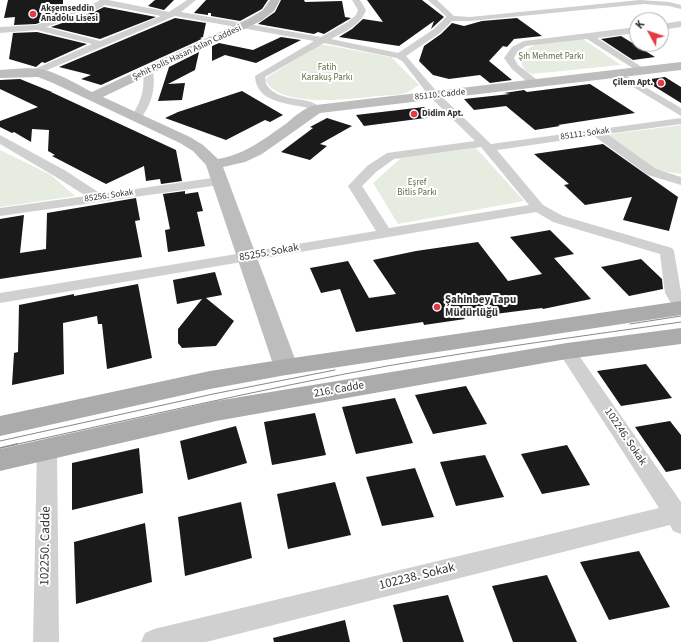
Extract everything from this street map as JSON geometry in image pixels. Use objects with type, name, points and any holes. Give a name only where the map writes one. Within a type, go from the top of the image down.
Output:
[{"type":"main road","points":[[0,426],[210,380],[286,367],[681,307]]},
{"type":"main road","name":"216. Cadde","points":[[0,460],[216,411],[567,351],[681,336]]},
{"type":"street","points":[[33,73],[172,14],[192,0]]},
{"type":"street","name":"Şehit Polis Hasan Aslan Caddesi","points":[[92,97],[243,26],[264,14],[273,6],[275,0]]},
{"type":"street","points":[[316,109],[313,106],[271,96],[262,89],[259,82],[260,76],[351,24],[360,16],[362,10],[356,0]]},
{"type":"street","points":[[432,0],[450,15],[450,18]]},
{"type":"street","points":[[573,0],[584,8]]},
{"type":"street","points":[[0,30],[37,27],[93,8],[104,1],[322,40],[400,56],[406,60],[434,96],[486,146],[538,208],[558,219],[674,252],[673,293],[681,307]]},
{"type":"street","points":[[400,56],[437,31],[450,18],[470,19],[644,2],[681,6]]},
{"type":"street","points":[[519,4],[532,12]]},
{"type":"street","points":[[669,26],[681,24]]},
{"type":"street","points":[[37,27],[101,44]]},
{"type":"street","points":[[536,84],[515,68],[509,58],[515,49],[524,44],[534,42],[629,31]]},
{"type":"street","points":[[589,36],[642,71]]},
{"type":"street","name":"85110. Cadde","points":[[214,164],[245,157],[316,109],[681,66]]},
{"type":"street","points":[[136,118],[144,108],[151,86],[148,71]]},
{"type":"street","points":[[0,74],[33,73],[58,80],[185,140],[198,148],[214,164],[218,181],[286,367]]},
{"type":"street","points":[[618,74],[681,113]]},
{"type":"street","name":"85111. Sokak","points":[[385,233],[355,186],[382,160],[391,156],[486,146],[681,121]]},
{"type":"street","points":[[596,132],[652,172],[681,181]]},
{"type":"street","points":[[0,139],[61,174],[98,198]]},
{"type":"street","name":"85256. Sokak","points":[[0,212],[218,181]]},
{"type":"street","name":"85255. Sokak","points":[[0,298],[538,208]]},
{"type":"street","name":"102246. Sokak","points":[[567,351],[679,516]]},
{"type":"street","name":"102250. Cadde","points":[[46,642],[47,449]]},
{"type":"street","name":"102238. Sokak","points":[[154,642],[679,516]]},
{"type":"green space","name":"Şıh Mehmet Parkı","points":[[583,39],[621,65],[532,74],[526,71],[522,65],[520,53],[535,45]]},
{"type":"green space","name":"Fatih Karakuş Parkı","points":[[320,44],[391,57],[419,85],[408,92],[401,94],[351,99],[316,100],[284,95],[272,88],[265,79]]},
{"type":"green space","points":[[681,125],[681,174],[655,170],[604,135]]},
{"type":"green space","name":"Eşref Bitlis Parkı","points":[[476,148],[524,201],[398,224],[373,183],[401,158]]},
{"type":"green space","points":[[0,150],[51,175],[75,196],[0,207]]},
{"type":"building","name":"Akşemseddin Anadolu Lisesi","points":[[8,0],[63,0],[63,5],[68,5],[69,12],[36,24],[14,25],[15,17],[4,18]]},
{"type":"building","points":[[155,0],[174,0],[164,10],[148,6]]},
{"type":"building","points":[[206,0],[268,0],[262,9],[240,21],[211,16],[211,13],[208,13],[208,15],[194,13]]},
{"type":"building","points":[[281,0],[304,0],[305,2],[342,1],[345,17],[351,18],[324,34],[318,32],[314,34],[258,24],[275,12]]},
{"type":"building","points":[[367,0],[422,0],[444,17],[431,29],[434,21],[399,46],[339,37],[352,29],[363,19],[383,22]]},
{"type":"building","points":[[104,7],[156,17],[100,39],[51,27],[96,11]]},
{"type":"building","points":[[175,18],[206,23],[203,37],[200,38],[202,39],[101,85],[81,79],[91,75],[59,67]]},
{"type":"building","points":[[517,18],[542,36],[514,39],[507,47],[503,46],[489,61],[512,80],[490,83],[480,75],[449,79],[433,75],[419,61],[424,46],[441,34],[452,23],[464,26],[482,21]]},
{"type":"building","points":[[37,32],[87,44],[45,63],[42,62],[36,67],[9,59],[13,33]]},
{"type":"building","points":[[621,36],[629,41],[629,52],[647,52],[655,57],[633,60],[601,39]]},
{"type":"building","points":[[281,37],[301,40],[256,63],[225,55],[212,61],[212,46],[219,43],[253,50]]},
{"type":"building","points":[[199,52],[195,70],[168,84],[185,83],[182,100],[158,101],[169,67]]},
{"type":"building","points":[[665,77],[681,87],[681,103],[644,80]]},
{"type":"building","points":[[20,79],[52,92],[176,150],[182,181],[161,184],[160,179],[146,181],[144,166],[106,184],[52,156],[55,155],[48,151],[49,130],[32,129],[31,142],[14,132],[12,133],[0,127],[0,121],[38,107],[0,89],[0,80]]},
{"type":"building","points":[[590,84],[635,113],[535,130],[506,106],[474,110],[464,99],[510,94],[504,93],[524,90],[527,92]]},
{"type":"building","points":[[242,91],[283,115],[270,122],[265,120],[226,140],[165,118],[178,112]]},
{"type":"building","points":[[424,107],[433,117],[364,126],[356,115]]},
{"type":"building","points":[[327,118],[352,126],[320,144],[327,146],[310,160],[281,152],[313,128],[310,127]]},
{"type":"building","points":[[603,144],[678,197],[669,231],[623,220],[632,197],[585,205],[564,185],[569,184],[534,154]]},
{"type":"building","points":[[185,191],[185,194],[198,192],[203,211],[197,212],[205,246],[168,252],[165,230],[170,229],[163,194]]},
{"type":"building","points":[[136,198],[140,220],[135,221],[142,257],[0,279],[0,219],[24,215],[20,253],[46,249],[47,213]]},
{"type":"building","points":[[550,230],[574,254],[554,258],[591,299],[543,309],[464,318],[465,319],[424,325],[423,322],[356,332],[340,289],[321,293],[310,268],[348,261],[369,298],[396,294],[373,260],[416,251],[478,242],[508,281],[542,274],[510,237]]},
{"type":"building","points":[[641,259],[662,279],[663,289],[629,296],[601,267]]},
{"type":"building","points":[[215,272],[222,295],[206,298],[234,321],[216,346],[182,348],[178,343],[178,329],[202,299],[177,304],[173,280]]},
{"type":"building","points":[[138,284],[152,358],[107,369],[102,324],[98,324],[97,316],[63,323],[64,374],[12,385],[14,353],[18,352],[19,305],[74,294],[74,296]]},
{"type":"building","points":[[646,364],[672,398],[621,406],[597,371]]},
{"type":"building","points":[[466,386],[487,424],[433,434],[415,395]]},
{"type":"building","points":[[395,398],[413,443],[356,454],[342,407]]},
{"type":"building","points":[[315,413],[326,455],[272,465],[264,422]]},
{"type":"building","points":[[670,421],[681,435],[681,469],[666,472],[635,427]]},
{"type":"building","points":[[236,426],[247,463],[188,480],[180,441]]},
{"type":"building","points":[[567,445],[590,485],[542,494],[521,454]]},
{"type":"building","points":[[139,448],[143,493],[72,510],[72,463]]},
{"type":"building","points":[[485,455],[504,497],[456,506],[440,462]]},
{"type":"building","points":[[415,468],[434,517],[382,526],[366,477]]},
{"type":"building","points":[[335,482],[351,535],[288,549],[277,494]]},
{"type":"building","points":[[241,502],[252,558],[185,576],[178,517]]},
{"type":"building","points":[[145,523],[152,582],[76,604],[74,542]]},
{"type":"building","points":[[639,551],[670,607],[609,620],[580,562]]},
{"type":"building","points":[[547,575],[577,642],[513,642],[492,586]]},
{"type":"building","points":[[448,595],[464,642],[403,642],[393,605]]},
{"type":"building","points":[[345,620],[350,642],[274,642],[273,638]]},
{"type":"tram line","points":[[630,324],[681,316]]},
{"type":"tram line","points":[[13,445],[246,394],[387,366],[497,348],[681,322]]},
{"type":"tram line","points":[[0,441],[213,394],[335,370]]},
{"type":"tram line","points":[[0,448],[17,444]]},
{"type":"place","name":"Akşemseddin Anadolu Lisesi","points":[[33,14]]},
{"type":"place","name":"Çilem Apt.","points":[[661,83]]},
{"type":"place","name":"Didim Apt.","points":[[414,114]]},
{"type":"place","name":"Şahinbey Tapu Müdürlüğü","points":[[437,307]]}]
